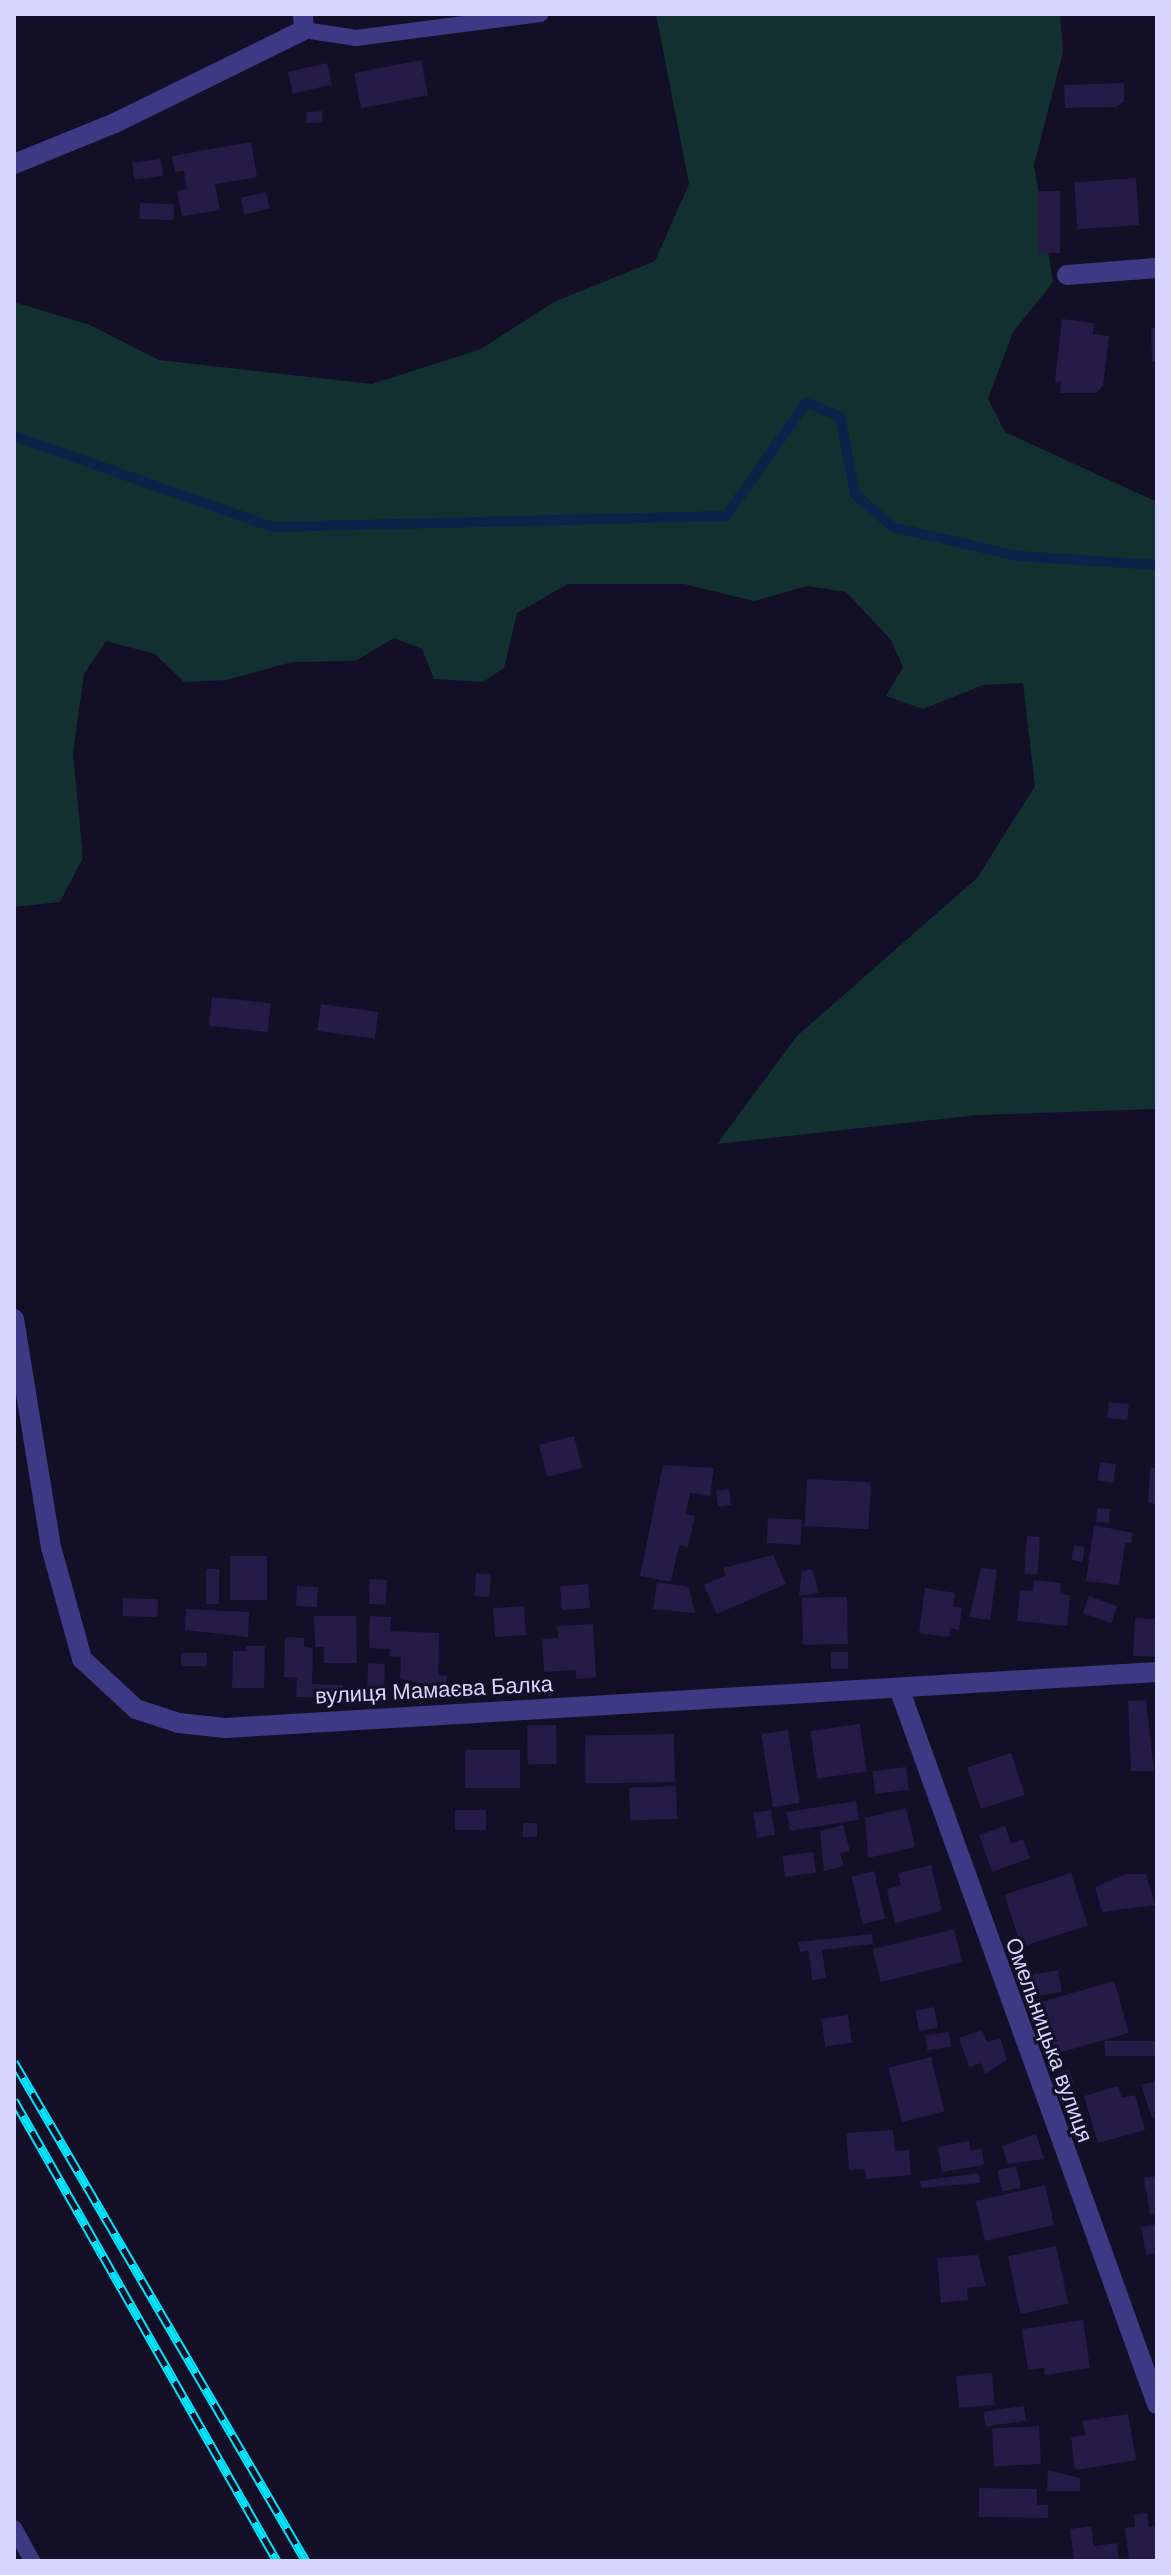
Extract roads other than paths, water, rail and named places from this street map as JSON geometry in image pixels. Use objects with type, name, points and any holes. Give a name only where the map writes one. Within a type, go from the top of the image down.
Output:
[{"type":"street","points":[[14,164],[115,123],[304,22]]},
{"type":"street","points":[[1067,275],[1157,268]]},
{"type":"street","name":"вулиця Мамаєва Балка","points":[[14,1319],[51,1547],[82,1659],[136,1709],[225,1728],[900,1691],[1157,1672]]},
{"type":"street","name":"Омельницька вулиця","points":[[900,1691],[1157,2404]]},
{"type":"lane","points":[[304,22],[356,38],[540,14]]},
{"type":"lane","points":[[14,2528],[32,2561]]},
{"type":"waterway","points":[[14,436],[273,527],[726,516],[806,403],[840,416],[855,494],[893,527],[1018,556],[1157,565]]},
{"type":"railway","points":[[14,2062],[306,2561]]},
{"type":"railway","points":[[14,2100],[277,2561]]}]
